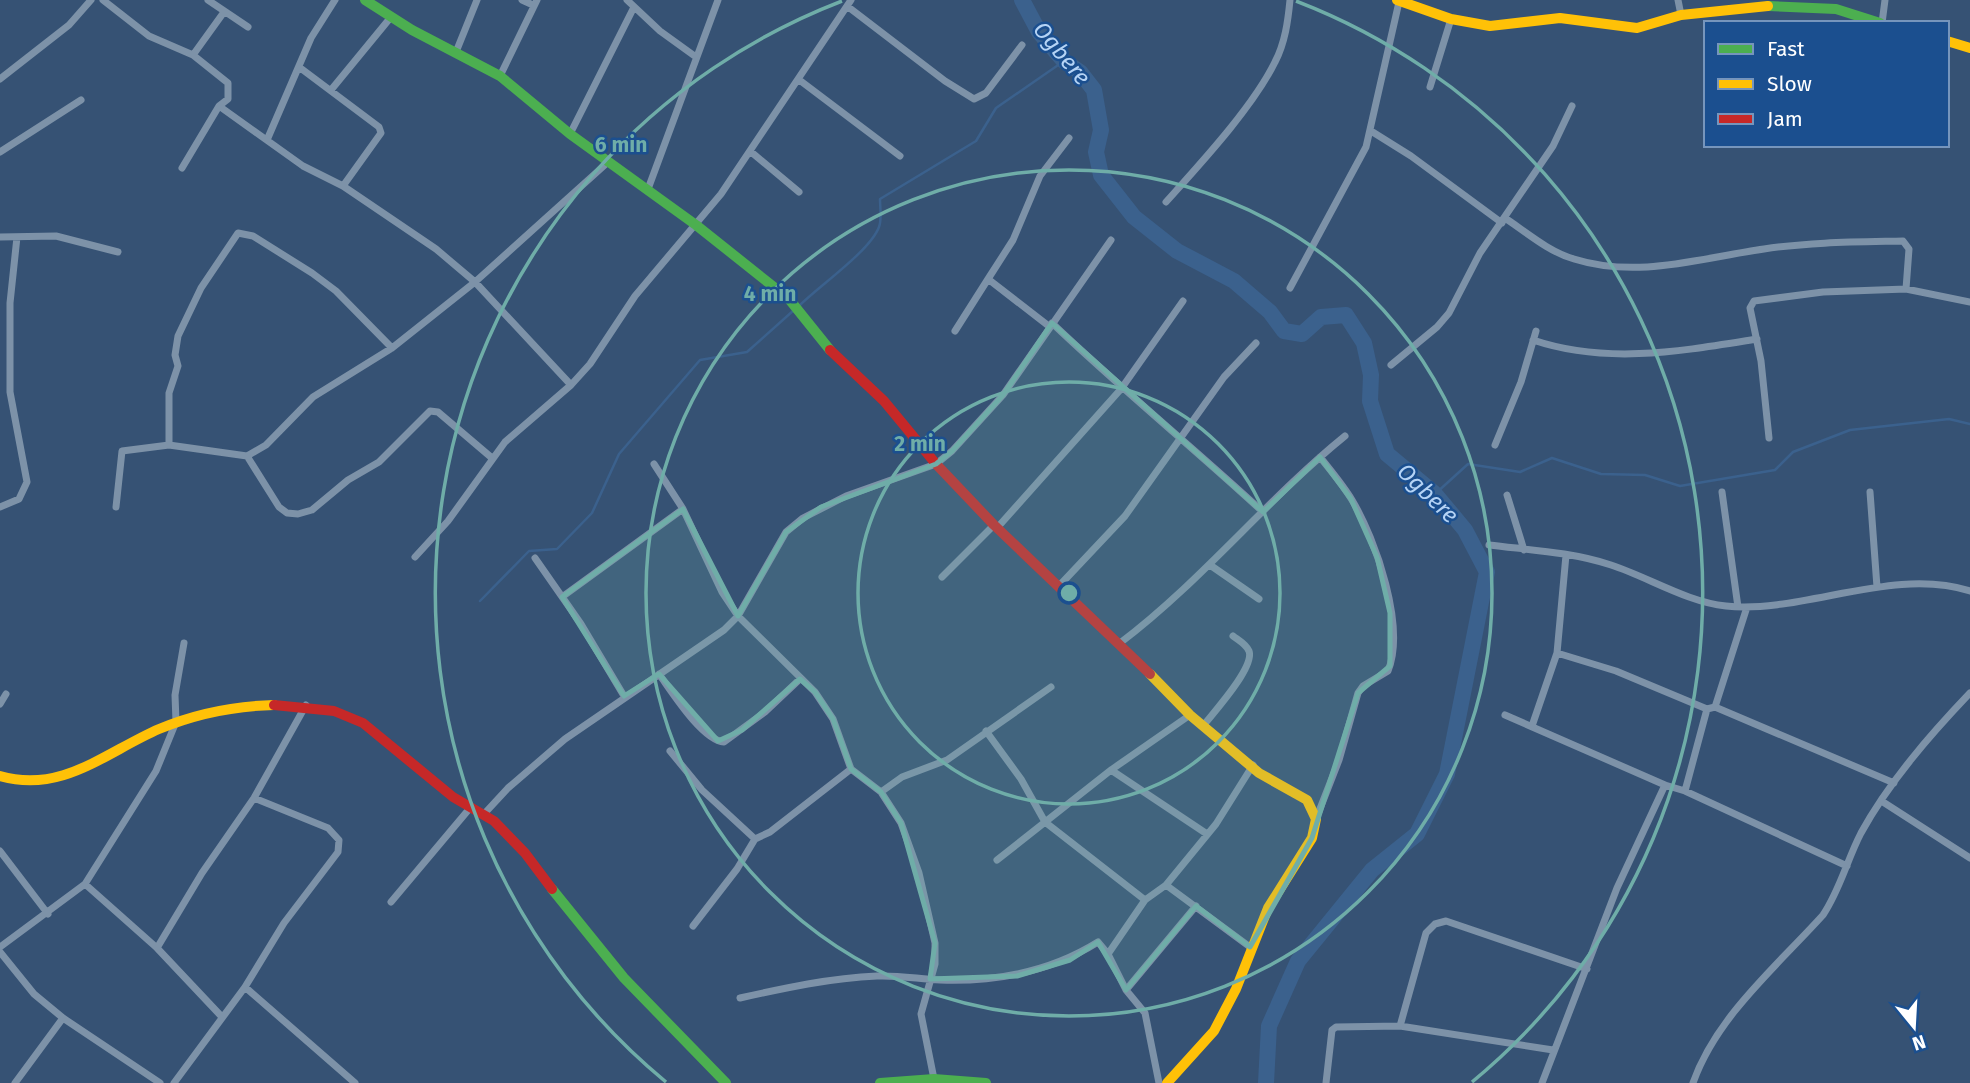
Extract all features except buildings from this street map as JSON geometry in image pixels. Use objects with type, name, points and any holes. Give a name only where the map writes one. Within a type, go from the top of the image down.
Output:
[{"type":"street","points":[[0,79],[69,25],[91,0]]},
{"type":"street","points":[[103,0],[163,44],[193,55],[228,83],[228,99],[219,106],[182,168]]},
{"type":"street","points":[[208,0],[248,27]]},
{"type":"street","points":[[267,140],[311,38],[335,0]]},
{"type":"street","points":[[456,52],[477,0]]},
{"type":"street","points":[[500,76],[535,3],[522,0]]},
{"type":"street","points":[[627,0],[660,31],[696,57]]},
{"type":"street","points":[[648,189],[718,0]]},
{"type":"street","points":[[1167,202],[1212,150],[1275,63],[1287,26],[1290,0]]},
{"type":"street","points":[[1678,0],[1681,15]]},
{"type":"street","points":[[1881,21],[1885,0]]},
{"type":"street","points":[[367,1],[391,17],[500,76],[607,163],[648,189],[789,299],[821,342],[884,401],[936,464],[996,527],[1120,643],[1190,715],[1253,765],[1259,773],[1307,800],[1316,819]]},
{"type":"street","points":[[1290,288],[1359,164],[1371,131],[1398,1],[1451,19],[1490,26],[1560,18],[1637,28],[1681,15],[1748,6],[1816,6],[1875,21]]},
{"type":"street","points":[[415,556],[448,521],[505,442],[571,385],[590,363],[635,296],[696,225],[750,152],[849,3],[945,81],[974,99],[986,93],[1022,45]]},
{"type":"street","points":[[570,134],[634,7]]},
{"type":"street","points":[[193,55],[224,12]]},
{"type":"street","points":[[331,90],[391,17]]},
{"type":"street","points":[[1430,87],[1451,19]]},
{"type":"street","points":[[1949,42],[1970,48]]},
{"type":"street","points":[[299,67],[376,124],[381,133],[343,186]]},
{"type":"street","points":[[798,79],[900,156]]},
{"type":"street","points":[[0,152],[81,100]]},
{"type":"street","points":[[219,106],[303,166],[343,186],[436,249],[475,282],[571,385]]},
{"type":"street","points":[[1391,365],[1443,320],[1480,253],[1553,146],[1572,106]]},
{"type":"street","points":[[1371,131],[1503,221],[1574,260],[1635,269],[1666,267],[1800,244],[1903,241],[1909,249],[1906,289]]},
{"type":"street","points":[[955,331],[1013,240],[1040,176],[1069,138]]},
{"type":"street","points":[[750,152],[799,192]]},
{"type":"street","points":[[116,507],[122,451],[169,445],[247,456],[266,445],[313,397],[392,348],[475,282],[607,163]]},
{"type":"street","points":[[169,445],[169,393],[178,366],[175,355],[178,337],[201,288],[238,233],[253,236],[312,273],[336,291],[392,348]]},
{"type":"street","points":[[0,237],[56,236],[118,252]]},
{"type":"street","points":[[0,508],[19,499],[27,488],[10,392],[10,303],[17,237]]},
{"type":"street","points":[[484,814],[534,764],[624,696],[707,643],[738,616],[786,532],[803,518],[846,496],[936,464],[952,451],[1003,395],[1111,240]]},
{"type":"street","points":[[988,279],[1051,325],[1263,512]]},
{"type":"street","points":[[1769,438],[1757,339],[1750,308],[1754,301],[1823,292],[1906,289],[1970,302]]},
{"type":"street","points":[[942,577],[996,527],[1121,389],[1183,301]]},
{"type":"street","points":[[0,304],[10,303]]},
{"type":"street","points":[[1494,444],[1521,382],[1536,331]]},
{"type":"street","points":[[1533,340],[1606,354],[1655,354],[1757,339]]},
{"type":"street","points":[[1059,586],[1141,496],[1180,436],[1224,377],[1256,343]]},
{"type":"street","points":[[0,394],[10,392]]},
{"type":"street","points":[[247,456],[279,507],[287,513],[298,514],[312,510],[348,480],[379,462],[430,411],[438,412],[492,458]]},
{"type":"street","points":[[1120,643],[1163,611],[1320,457],[1345,436]]},
{"type":"street","points":[[1167,1083],[1214,1031],[1236,989],[1250,947],[1268,908],[1312,838],[1316,819],[1339,760],[1358,693],[1363,686],[1388,671],[1392,637],[1387,590],[1377,557],[1351,499],[1320,457]]},
{"type":"street","points":[[654,464],[682,509],[722,592],[738,616],[815,692],[833,719],[851,769],[881,792],[901,823],[919,873],[935,943],[936,964],[924,996],[922,1022],[934,1079]]},
{"type":"street","points":[[1722,492],[1738,607]]},
{"type":"street","points":[[1870,492],[1877,587]]},
{"type":"street","points":[[1507,495],[1524,550]]},
{"type":"street","points":[[562,597],[682,509]]},
{"type":"street","points":[[1489,545],[1566,555],[1612,565],[1707,602],[1738,607],[1877,587],[1944,585],[1970,591]]},
{"type":"street","points":[[1532,726],[1557,653],[1566,555]]},
{"type":"street","points":[[535,558],[624,696]]},
{"type":"street","points":[[1210,565],[1259,599]]},
{"type":"street","points":[[1685,791],[1747,607]]},
{"type":"street","points":[[1203,726],[1236,685],[1249,661],[1250,653],[1246,645],[1233,636]]},
{"type":"street","points":[[160,1083],[63,1018],[34,994],[0,950],[85,884],[156,771],[176,722],[176,695],[184,643]]},
{"type":"street","points":[[1557,653],[1616,671],[1894,783]]},
{"type":"street","points":[[659,674],[710,736],[724,741],[765,712],[800,679]]},
{"type":"street","points":[[881,792],[902,777],[947,760],[986,731],[1022,710],[1051,687]]},
{"type":"street","points":[[1693,1083],[1704,1058],[1731,1015],[1823,915],[1863,830],[1894,783],[1932,734],[1970,693]]},
{"type":"street","points":[[0,704],[6,694]]},
{"type":"street","points":[[0,776],[23,784],[52,779],[176,722],[280,704],[306,705],[354,718],[470,808],[484,814],[538,867],[568,910],[630,986],[726,1083]]},
{"type":"street","points":[[157,948],[202,873],[254,797],[306,705]]},
{"type":"street","points":[[997,860],[1111,770],[1190,715]]},
{"type":"street","points":[[1505,715],[1665,785],[1685,791],[1847,866]]},
{"type":"street","points":[[986,731],[1021,779],[1045,822],[1145,900]]},
{"type":"street","points":[[670,751],[702,790],[755,839]]},
{"type":"street","points":[[1108,954],[1145,900],[1166,885],[1208,834],[1253,765]]},
{"type":"street","points":[[693,926],[737,869],[755,839],[770,832],[851,769]]},
{"type":"street","points":[[1111,770],[1208,834]]},
{"type":"street","points":[[1542,1083],[1616,888],[1665,785]]},
{"type":"street","points":[[174,1083],[245,987],[284,923],[338,852],[339,840],[328,828],[254,797]]},
{"type":"street","points":[[1882,802],[1942,843],[1970,858]]},
{"type":"street","points":[[391,902],[470,808]]},
{"type":"street","points":[[0,851],[48,914]]},
{"type":"street","points":[[85,884],[157,948],[222,1017]]},
{"type":"street","points":[[1166,885],[1250,947]]},
{"type":"street","points":[[1126,990],[1196,906]]},
{"type":"street","points":[[1400,1026],[1426,933],[1435,924],[1446,921],[1587,970]]},
{"type":"street","points":[[740,998],[819,981],[879,975],[930,979],[1017,976],[1070,960],[1098,942],[1108,954],[1126,990],[1144,1013],[1159,1083]]},
{"type":"street","points":[[245,987],[355,1083]]},
{"type":"street","points":[[15,1083],[63,1018]]},
{"type":"street","points":[[1326,1083],[1334,1028],[1400,1026],[1553,1050]]},
{"type":"street","points":[[880,1083],[934,1079],[986,1083]]},
{"type":"highlighted area","points":[[1052,323],[1263,512],[1320,457],[1351,499],[1377,557],[1390,613],[1390,666],[1358,693],[1312,838],[1250,947],[1196,906],[1126,990],[1098,942],[1070,960],[1017,976],[930,979],[935,943],[901,823],[881,792],[851,769],[833,719],[815,692],[800,679],[742,730],[718,741],[659,674],[624,696],[562,597],[683,509],[738,616],[786,532],[821,507],[936,464],[952,451],[1003,395]]},
{"type":"waterway","name":"Ogbere","points":[[1022,0],[1039,32],[1064,61],[1080,72],[1094,90],[1101,130],[1096,152],[1101,175],[1134,217],[1177,251],[1234,281],[1270,312],[1284,331],[1302,334],[1321,317],[1346,315],[1364,343],[1371,375],[1370,401],[1387,454],[1435,494],[1465,530],[1487,572],[1447,774],[1417,834],[1372,870],[1298,961],[1269,1026],[1266,1083]]},
{"type":"waterway","points":[[799,306],[866,247],[880,224],[880,199],[976,141],[996,108],[1064,61]]},
{"type":"waterway","points":[[480,601],[529,551],[557,549],[592,513],[619,454],[700,360],[747,352],[794,310]]},
{"type":"waterway","points":[[1435,494],[1468,464],[1520,472],[1552,458],[1601,474],[1645,475],[1680,486],[1775,470],[1793,452],[1850,430],[1949,419],[1970,424]]},
{"type":"traffic: fast","points":[[365,0],[412,30],[500,76],[570,134],[696,225],[789,299],[830,350]]},
{"type":"traffic: fast","points":[[1768,6],[1836,9],[1874,21]]},
{"type":"traffic: fast","points":[[552,889],[624,978],[726,1083]]},
{"type":"traffic: fast","points":[[880,1083],[934,1079],[986,1083]]},
{"type":"traffic: slow","points":[[1397,0],[1451,19],[1490,26],[1560,18],[1637,28],[1681,15],[1768,6]]},
{"type":"traffic: slow","points":[[1949,42],[1970,48]]},
{"type":"traffic: slow","points":[[1150,674],[1190,715],[1259,773],[1307,800],[1316,819],[1312,838],[1268,908],[1236,989],[1214,1031],[1167,1083]]},
{"type":"traffic: slow","points":[[0,776],[22,780],[64,775],[102,759],[139,738],[187,719],[245,707],[274,705]]},
{"type":"traffic: jam","points":[[830,350],[884,401],[936,464],[994,525],[1150,674]]},
{"type":"traffic: jam","points":[[274,705],[334,711],[363,723],[453,797],[494,821],[525,853],[552,889]]}]
